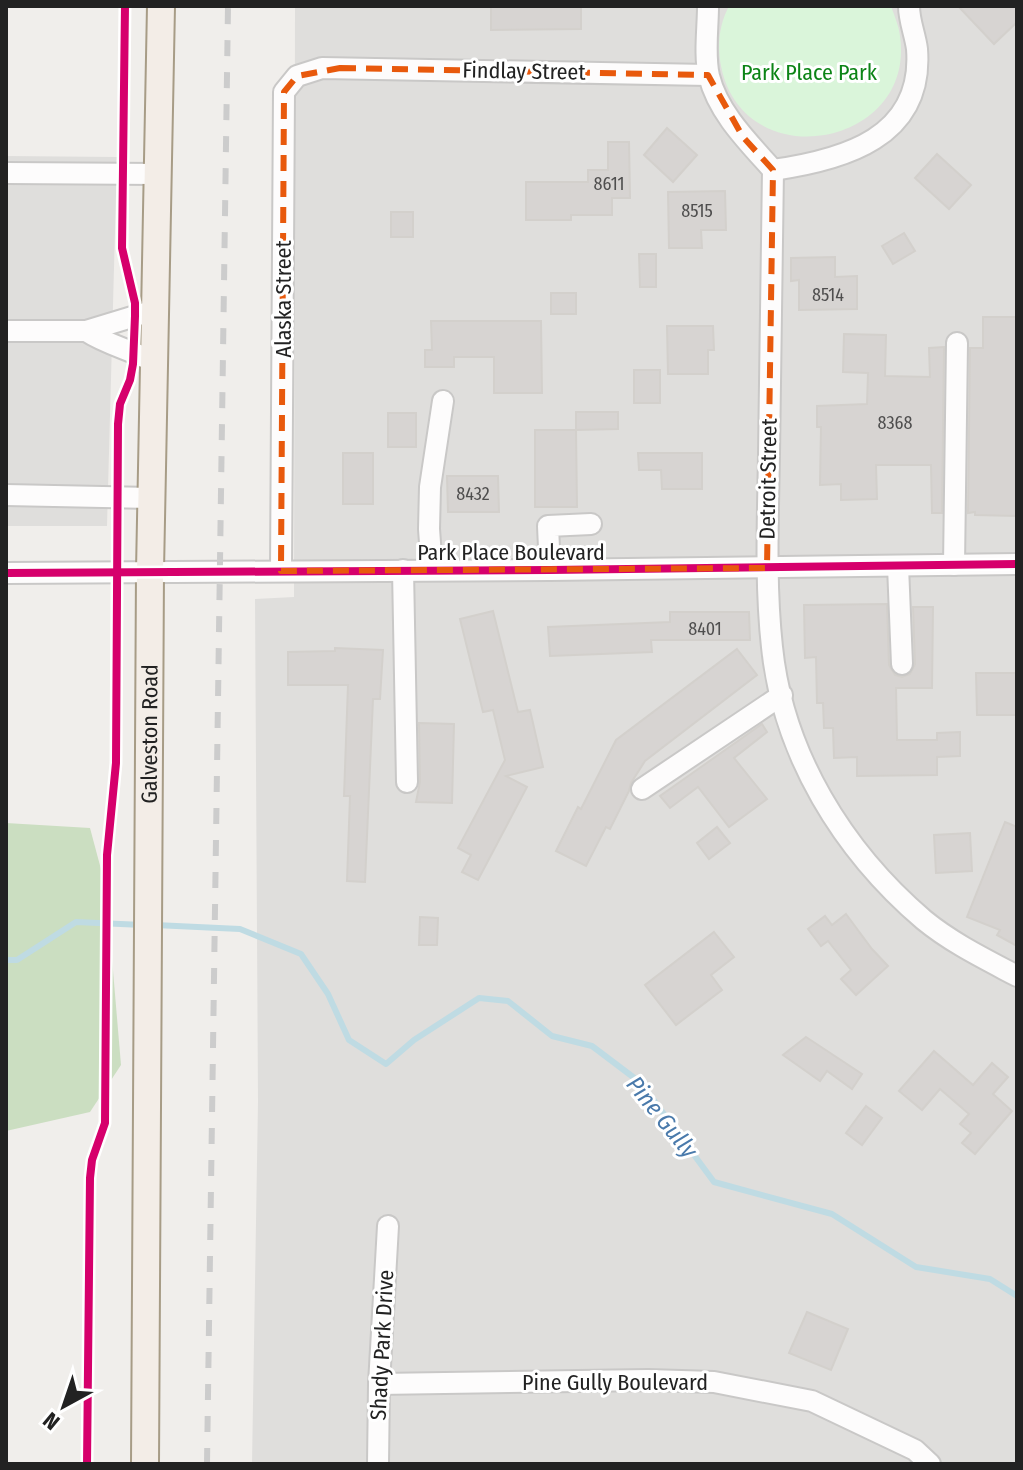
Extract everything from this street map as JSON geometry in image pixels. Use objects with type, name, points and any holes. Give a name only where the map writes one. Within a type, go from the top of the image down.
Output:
[{"type":"main road","name":"Galveston Road","points":[[145,1464],[150,571],[161,6]]},
{"type":"street","points":[[708,6],[708,75],[718,100],[743,137],[773,170],[820,163],[859,149],[883,133],[898,118],[908,100],[917,50],[909,6]]},
{"type":"street","name":"Alaska Street","points":[[281,571],[284,92],[297,76],[322,68],[340,68]]},
{"type":"street","name":"Findlay Street","points":[[340,68],[708,75]]},
{"type":"street","name":"Detroit Street","points":[[773,170],[767,568],[772,650],[782,695],[808,775],[837,826],[923,919],[959,945],[1017,976]]},
{"type":"street","points":[[6,173],[158,174]]},
{"type":"street","points":[[6,331],[86,331],[155,310]]},
{"type":"street","points":[[86,331],[102,341],[154,362]]},
{"type":"street","points":[[954,565],[957,343]]},
{"type":"street","points":[[432,570],[430,487],[443,401]]},
{"type":"street","points":[[6,495],[151,498]]},
{"type":"street","points":[[550,570],[548,526],[591,524]]},
{"type":"street","name":"Park Place Boulevard","points":[[6,573],[1017,564]]},
{"type":"street","points":[[898,566],[902,664]]},
{"type":"street","points":[[403,570],[407,782]]},
{"type":"street","points":[[642,789],[782,695]]},
{"type":"street","name":"Shady Park Drive","points":[[378,1464],[388,1226]]},
{"type":"street","name":"Pine Gully Boulevard","points":[[379,1384],[714,1382],[812,1401],[915,1450],[930,1464]]},
{"type":"highlighted area","points":[[340,68],[708,75],[743,137],[773,170],[767,568],[281,571],[284,92],[297,76]]},
{"type":"shaded area","points":[[295,6],[1017,6],[1017,1464],[252,1464],[258,1101],[255,599],[294,597]]},
{"type":"shaded area","points":[[6,156],[117,157],[107,526],[6,526]]},
{"type":"green space","name":"Park Place Park","points":[[729,6],[891,6],[900,36],[898,74],[882,104],[856,124],[825,135],[792,135],[760,124],[736,101],[721,66],[720,35]]},
{"type":"green space","points":[[6,823],[90,828],[106,888],[121,1065],[90,1112],[6,1131]]},
{"type":"building","points":[[491,6],[581,6],[581,29],[491,30]]},
{"type":"building","points":[[958,6],[1017,6],[1017,22],[994,44]]},
{"type":"building","points":[[667,128],[697,155],[673,182],[644,155]]},
{"type":"building","points":[[608,142],[629,142],[630,198],[612,198],[612,215],[571,215],[571,220],[526,220],[526,182],[588,182],[588,170],[608,170]]},
{"type":"building","points":[[937,154],[971,185],[949,209],[915,178]]},
{"type":"building","points":[[725,191],[726,230],[701,230],[702,248],[669,248],[668,192]]},
{"type":"building","points":[[391,212],[413,212],[413,237],[391,237]]},
{"type":"building","points":[[904,233],[915,251],[893,264],[882,246]]},
{"type":"building","points":[[639,254],[656,254],[656,287],[640,287]]},
{"type":"building","points":[[835,257],[835,277],[857,276],[857,309],[799,310],[799,280],[791,281],[791,258]]},
{"type":"building","points":[[551,293],[576,293],[576,314],[551,314]]},
{"type":"building","points":[[983,317],[1017,317],[1017,516],[968,513],[970,348],[983,348]]},
{"type":"building","points":[[431,321],[541,321],[542,393],[494,393],[494,357],[454,357],[454,367],[425,367],[425,350],[432,350]]},
{"type":"building","points":[[667,326],[713,326],[714,350],[708,350],[708,374],[668,374]]},
{"type":"building","points":[[844,334],[886,335],[885,376],[930,377],[929,348],[944,347],[942,513],[932,513],[931,465],[876,465],[877,499],[841,500],[841,484],[820,485],[821,427],[817,427],[817,406],[867,404],[868,373],[843,372]]},
{"type":"building","points":[[634,370],[660,370],[660,403],[634,403]]},
{"type":"building","points":[[576,412],[618,412],[618,429],[576,430]]},
{"type":"building","points":[[388,413],[416,413],[416,447],[388,447]]},
{"type":"building","points":[[535,430],[576,430],[577,507],[535,507]]},
{"type":"building","points":[[343,453],[373,453],[373,504],[343,504]]},
{"type":"building","points":[[638,453],[702,453],[702,489],[662,489],[661,470],[639,470]]},
{"type":"building","points":[[447,476],[498,476],[499,512],[448,512]]},
{"type":"building","points":[[887,604],[889,665],[895,675],[902,677],[910,674],[915,664],[913,607],[933,607],[932,688],[896,688],[897,740],[937,740],[937,733],[960,732],[960,756],[937,757],[937,775],[857,776],[857,757],[834,758],[833,728],[824,728],[823,703],[817,703],[816,657],[805,658],[804,605]]},
{"type":"building","points":[[493,611],[518,712],[530,710],[543,767],[506,776],[527,787],[478,880],[462,872],[471,855],[458,848],[505,760],[493,710],[483,712],[460,619]]},
{"type":"building","points":[[670,612],[749,612],[750,640],[651,640],[652,652],[550,656],[548,627],[670,622]]},
{"type":"building","points":[[335,648],[383,650],[380,699],[373,699],[365,882],[347,881],[350,796],[344,796],[348,685],[288,685],[288,652],[335,651]]},
{"type":"building","points":[[737,649],[757,675],[645,761],[610,829],[606,827],[586,866],[556,851],[616,740]]},
{"type":"building","points":[[976,673],[1017,673],[1017,715],[977,715]]},
{"type":"building","points":[[419,723],[454,724],[452,803],[416,802],[420,782]]},
{"type":"building","points":[[762,724],[767,732],[734,758],[767,799],[729,827],[698,787],[670,808],[660,796]]},
{"type":"building","points":[[1005,822],[1017,827],[1017,946],[997,935],[1000,930],[967,917]]},
{"type":"building","points":[[717,827],[730,843],[709,859],[697,843]]},
{"type":"building","points":[[970,833],[972,871],[936,873],[934,835]]},
{"type":"building","points":[[846,914],[888,966],[856,995],[841,979],[851,970],[828,941],[821,946],[808,929],[825,916],[832,925]]},
{"type":"building","points":[[420,917],[438,918],[437,945],[419,945]]},
{"type":"building","points":[[714,932],[734,957],[711,975],[722,990],[676,1025],[645,985]]},
{"type":"building","points":[[806,1037],[862,1074],[852,1089],[827,1071],[820,1081],[783,1055]]},
{"type":"building","points":[[934,1051],[973,1085],[992,1063],[1008,1077],[993,1094],[1012,1111],[975,1154],[962,1143],[971,1133],[960,1124],[969,1114],[940,1089],[922,1110],[899,1091]]},
{"type":"building","points":[[866,1106],[882,1118],[862,1145],[846,1133]]},
{"type":"building","points":[[807,1312],[848,1329],[831,1370],[789,1353]]},
{"type":"waterway","name":"Pine Gully","points":[[6,960],[17,960],[76,922],[143,925]]},
{"type":"waterway","name":"Pine Gully","points":[[155,925],[240,929],[301,954],[328,994],[349,1040],[386,1064],[414,1040],[479,998],[508,1001],[552,1036],[592,1046],[641,1083],[714,1182],[832,1214],[916,1267],[990,1279],[1017,1296]]},
{"type":"railway","points":[[207,1464],[228,6]]},
{"type":"cycle path","points":[[87,1464],[90,1178],[92,1160],[105,1123],[107,855],[116,763],[118,424],[120,404],[133,364],[135,316],[135,303],[122,248],[125,6]]},
{"type":"cycle path","points":[[6,573],[1017,564]]}]
